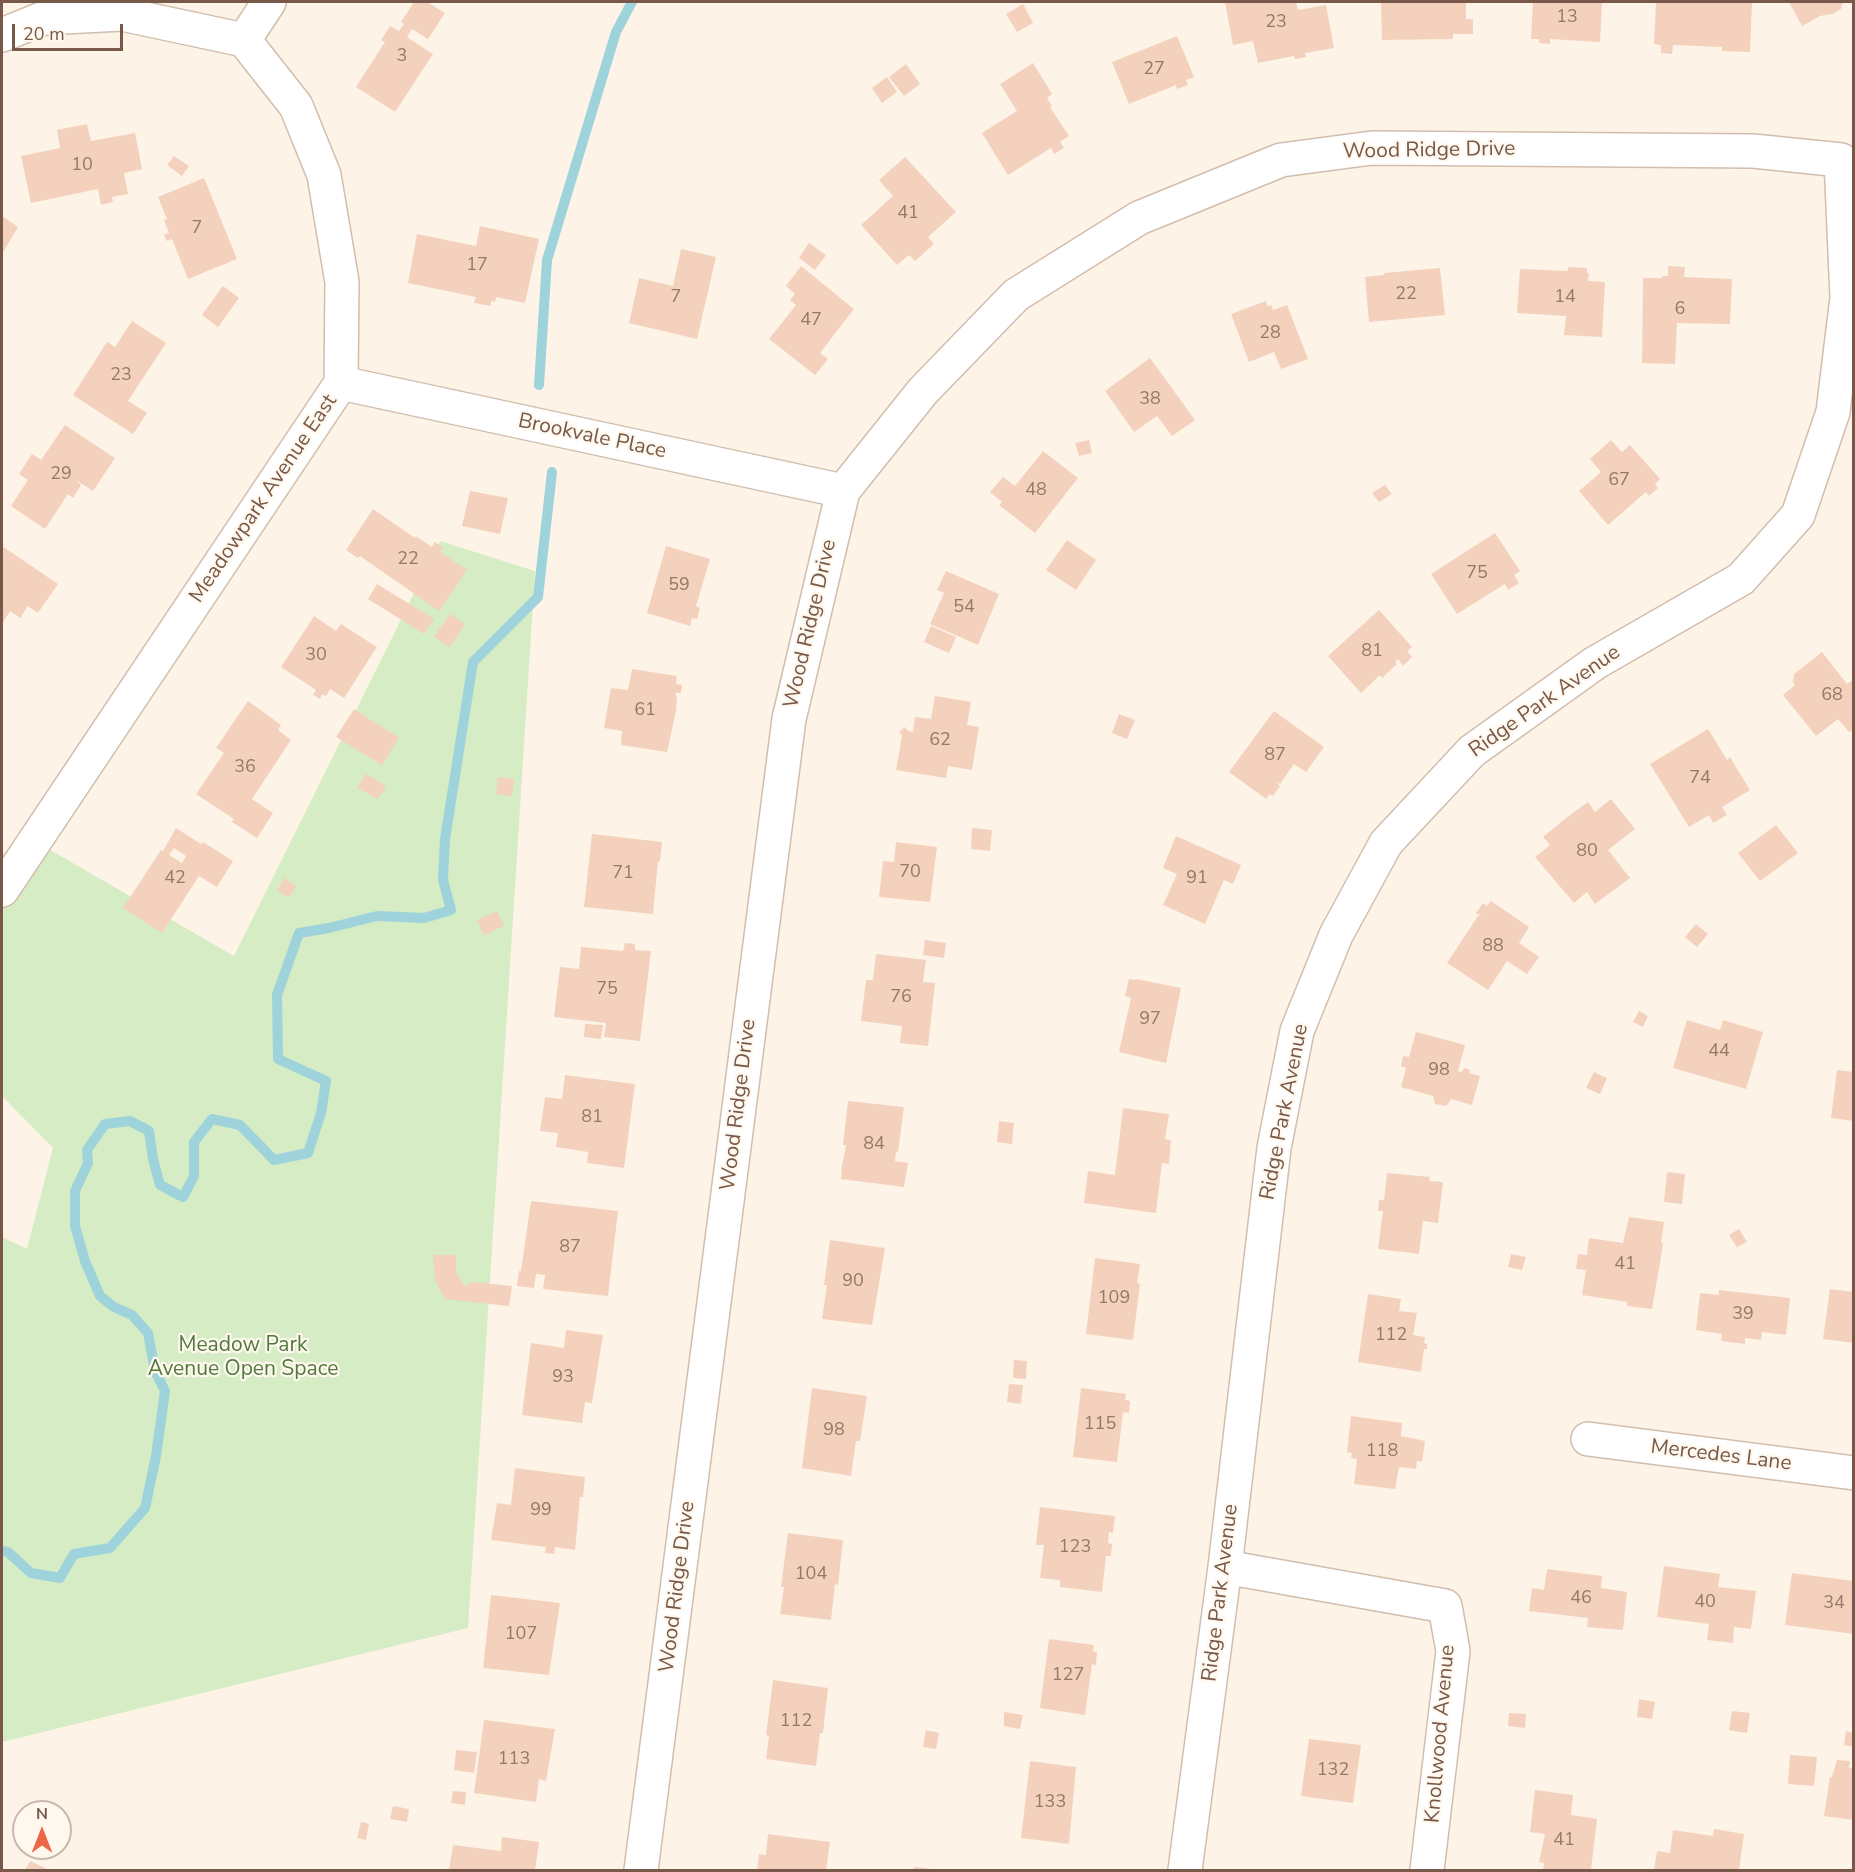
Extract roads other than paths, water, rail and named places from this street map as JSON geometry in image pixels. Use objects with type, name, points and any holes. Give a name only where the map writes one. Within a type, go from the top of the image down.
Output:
[{"type":"street","points":[[2,35],[44,18],[122,14],[244,40],[269,2]]},
{"type":"street","name":"Meadowpark Avenue East","points":[[2,890],[341,383],[342,282],[324,175],[296,106],[244,40]]},
{"type":"street","name":"Wood Ridge Drive","points":[[641,1870],[789,719],[843,491],[923,392],[1016,295],[1139,218],[1281,160],[1384,148],[1753,151],[1847,156]]},
{"type":"street","name":"Ridge Park Avenue","points":[[1185,1870],[1225,1568],[1274,1148],[1297,1031],[1336,935],[1386,843],[1472,751],[1594,663],[1741,579],[1798,515],[1833,412],[1847,298],[1847,156]]},
{"type":"street","name":"Brookvale Place","points":[[341,383],[843,491]]},
{"type":"street","name":"Mercedes Lane","points":[[1588,1439],[1854,1473]]},
{"type":"street","name":"Knollwood Avenue","points":[[1225,1568],[1445,1606],[1453,1651],[1427,1870]]},
{"type":"waterway","points":[[539,385],[547,260],[616,32],[632,2]]},
{"type":"waterway","points":[[2,1551],[8,1552],[31,1573],[60,1578],[74,1554],[110,1548],[145,1508],[156,1456],[165,1391],[155,1371],[148,1333],[132,1315],[114,1307],[100,1296],[85,1261],[75,1226],[75,1191],[88,1163],[87,1150],[105,1124],[130,1121],[149,1131],[160,1185],[183,1197],[194,1176],[194,1142],[212,1119],[240,1125],[274,1160],[308,1153],[321,1113],[326,1081],[278,1059],[277,995],[299,933],[377,916],[424,918],[451,910],[443,880],[445,839],[473,662],[538,597],[552,472]]},
{"type":"park label","name":"Meadow Park Avenue Open Space","points":[[243,1358]]}]
